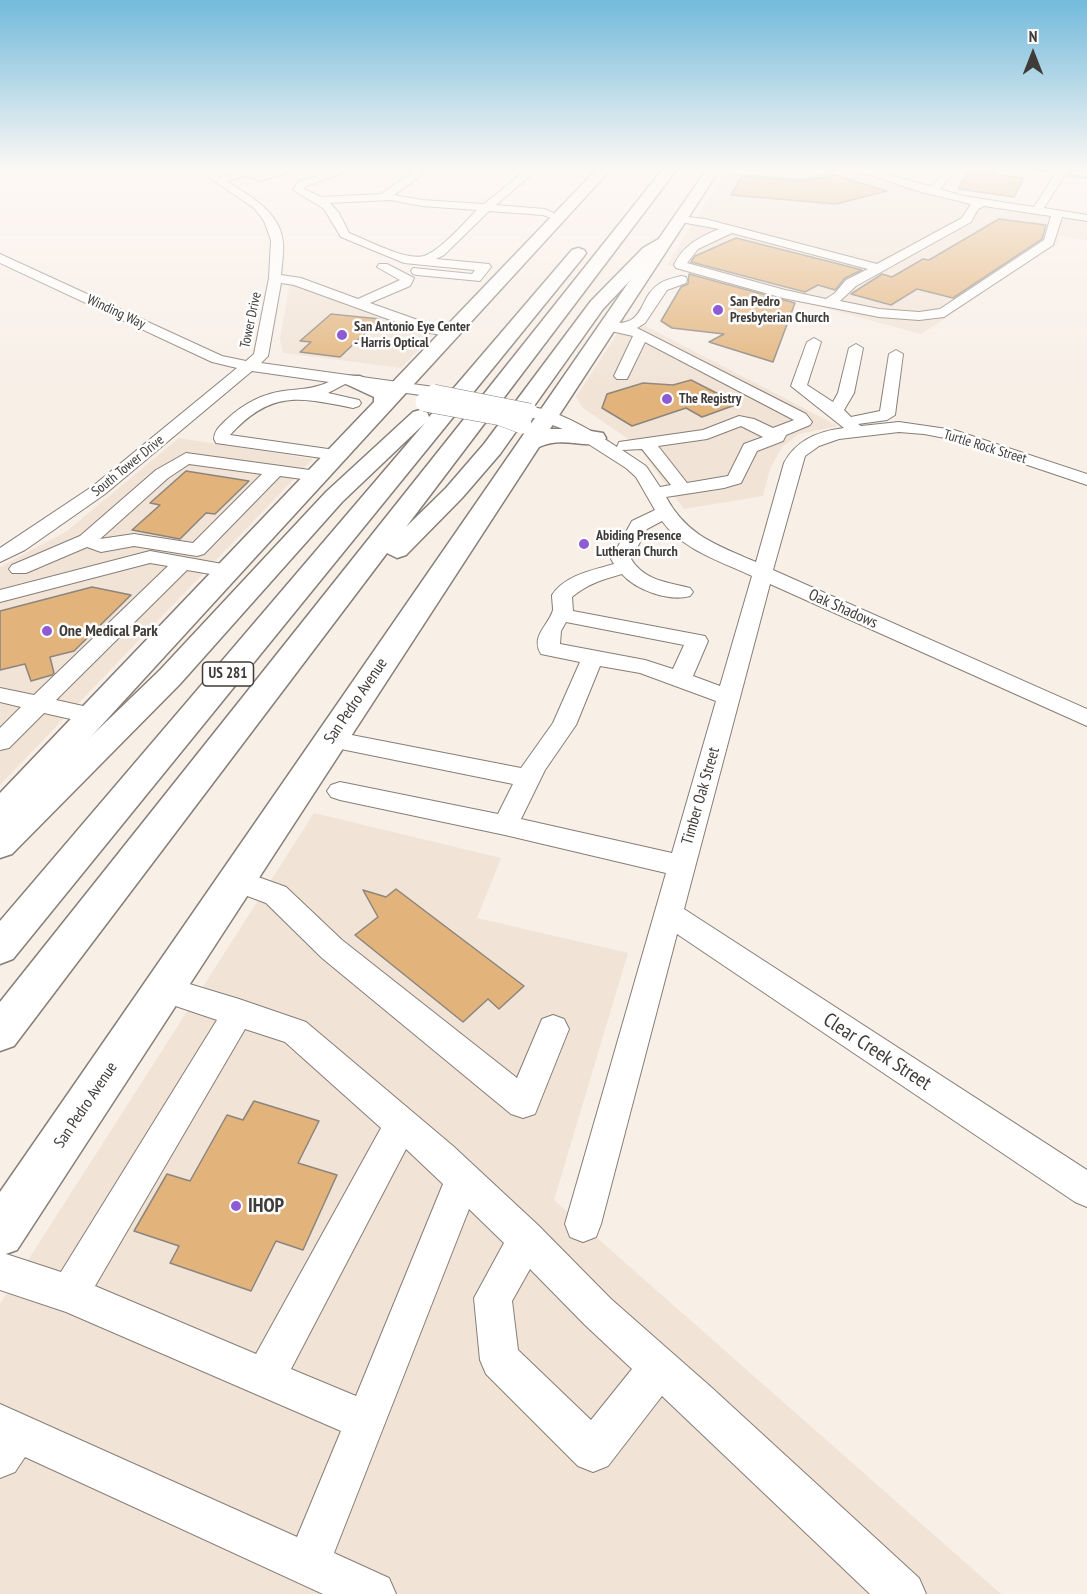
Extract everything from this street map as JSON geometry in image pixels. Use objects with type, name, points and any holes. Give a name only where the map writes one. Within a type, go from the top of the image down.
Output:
[{"type":"main road","points":[[0,814],[451,333],[530,243]]},
{"type":"main road","name":"US 281","points":[[0,948],[438,394],[586,243]]},
{"type":"main road","name":"US 281","points":[[0,1033],[612,243]]},
{"type":"main road","points":[[343,590],[406,543],[459,488],[492,449],[597,305],[649,251],[660,243]]},
{"type":"main road","name":"San Pedro Avenue","points":[[0,1233],[331,739],[535,420],[608,326],[662,243]]},
{"type":"main road","points":[[342,376],[382,393],[385,397],[380,408]]},
{"type":"main road","points":[[0,845],[170,677],[356,475],[427,410],[438,394]]},
{"type":"main road","points":[[380,408],[438,394],[501,416],[535,420],[545,436],[595,438]]},
{"type":"street","name":"Tower Drive","points":[[264,338],[275,278],[277,243]]},
{"type":"street","points":[[350,253],[353,243]]},
{"type":"street","points":[[366,243],[404,259],[418,268]]},
{"type":"street","points":[[359,303],[405,283],[418,268],[450,243]]},
{"type":"street","points":[[698,243],[682,258],[680,265],[783,294],[879,313],[919,316],[944,313],[1047,243]]},
{"type":"street","points":[[785,243],[879,268]]},
{"type":"street","points":[[838,284],[851,283],[924,243]]},
{"type":"street","name":"Winding Way","points":[[0,258],[217,359],[245,353]]},
{"type":"street","points":[[374,264],[418,268]]},
{"type":"street","points":[[838,284],[864,264]]},
{"type":"street","points":[[275,278],[296,281],[426,328],[451,333]]},
{"type":"street","points":[[626,328],[640,320],[662,287],[681,280]]},
{"type":"street","points":[[828,303],[840,296],[838,284]]},
{"type":"street","points":[[608,326],[626,328],[641,335],[800,417],[804,422],[780,432],[777,437],[767,443],[750,448],[735,479],[654,493]]},
{"type":"street","points":[[622,376],[641,335]]},
{"type":"street","name":"South Tower Drive","points":[[0,556],[99,490],[245,353],[264,338]]},
{"type":"street","points":[[814,342],[799,386],[855,423],[887,415],[896,354]]},
{"type":"street","points":[[855,423],[846,393],[856,348]]},
{"type":"street","name":"Winding Way","points":[[199,349],[245,353],[342,376],[404,383],[438,394]]},
{"type":"street","points":[[336,454],[222,439],[222,434],[257,404],[273,398],[332,389],[342,376]]},
{"type":"street","points":[[308,394],[354,403]]},
{"type":"street","name":"Oak Shadows","points":[[535,420],[595,438],[628,454]]},
{"type":"street","name":"Oak Shadows","points":[[535,420],[597,427],[628,454],[654,493],[664,513],[676,528],[690,538],[1087,718]]},
{"type":"street","points":[[628,454],[646,442],[707,434],[739,421],[748,422],[777,437]]},
{"type":"street","name":"Turtle Rock Street","points":[[855,423],[924,429],[954,435],[1087,480]]},
{"type":"street","name":"Timber Oak Street","points":[[583,1224],[793,463],[798,453],[813,442],[836,434],[855,423]]},
{"type":"street","points":[[646,442],[683,489]]},
{"type":"street","points":[[19,569],[87,540],[162,474],[186,458],[317,476]]},
{"type":"street","points":[[87,540],[101,546],[134,540],[197,550],[276,470]]},
{"type":"street","points":[[235,513],[276,519]]},
{"type":"street","points":[[664,513],[639,525],[621,559],[629,573],[654,587],[683,592]]},
{"type":"street","points":[[0,596],[150,557],[228,571]]},
{"type":"street","points":[[0,741],[183,562]]},
{"type":"street","points":[[625,567],[596,574],[571,586],[562,595],[563,610],[550,631],[549,649],[645,667],[729,697]]},
{"type":"street","points":[[560,615],[697,641],[679,681]]},
{"type":"street","points":[[506,825],[529,778],[564,725],[593,657]]},
{"type":"street","points":[[0,694],[93,716]]},
{"type":"street","points":[[331,739],[529,778]]},
{"type":"street","points":[[340,791],[506,825],[681,866]]},
{"type":"street","points":[[236,880],[276,895],[332,949],[523,1103],[553,1029]]},
{"type":"street","name":"Clear Creek Street","points":[[668,913],[1087,1190]]},
{"type":"street","points":[[163,988],[295,1032],[463,1179],[598,1312],[903,1594]]},
{"type":"street","points":[[69,1294],[239,1012]]},
{"type":"street","points":[[265,1378],[401,1124]]},
{"type":"street","points":[[307,1565],[463,1179]]},
{"type":"street","points":[[525,1239],[493,1298],[500,1360],[593,1451],[659,1366]]},
{"type":"street","points":[[0,1271],[69,1294],[366,1421]]},
{"type":"street","points":[[6,1438],[373,1594]]},
{"type":"shaded area","points":[[681,243],[1058,243],[921,334],[667,265]]},
{"type":"shaded area","points":[[290,282],[434,334],[401,368],[283,353],[280,339]]},
{"type":"shaded area","points":[[628,317],[838,426],[799,434],[782,447],[770,469],[763,496],[684,509],[642,452],[627,438],[583,408],[576,397]]},
{"type":"shaded area","points":[[179,438],[313,459],[0,785],[0,567],[67,531]]},
{"type":"shaded area","points":[[314,813],[501,858],[477,918],[628,953],[554,1200],[1001,1594],[0,1594],[0,1304]]},
{"type":"building","points":[[724,243],[757,243],[862,270],[845,278],[835,290],[818,285],[805,292],[691,262],[695,256]]},
{"type":"building","points":[[957,243],[1035,243],[953,298],[917,289],[891,305],[851,294],[882,274],[892,277],[923,259],[929,260]]},
{"type":"building","points":[[689,274],[795,303],[773,362],[709,342],[724,334],[672,328],[661,321],[681,287],[688,284]]},
{"type":"building","points":[[331,314],[380,319],[340,357],[300,352],[311,342],[300,341]]},
{"type":"building","name":"The Registry","points":[[691,380],[738,404],[702,417],[686,408],[632,426],[602,408],[607,394],[643,383],[673,385]]},
{"type":"building","points":[[186,471],[249,481],[215,514],[206,513],[180,539],[132,530],[160,505],[150,503]]},
{"type":"building","name":"One Medical Park","points":[[92,587],[131,595],[74,651],[50,657],[54,673],[52,675],[31,681],[25,664],[0,670],[0,611]]},
{"type":"building","points":[[396,889],[524,986],[499,1009],[488,999],[463,1022],[355,935],[378,917],[363,890],[386,897]]},
{"type":"building","name":"IHOP","points":[[254,1101],[319,1121],[298,1163],[337,1175],[303,1250],[276,1241],[251,1291],[170,1263],[179,1246],[134,1231],[167,1174],[190,1181],[227,1115],[243,1120]]},
{"type":"place","name":"San Pedro Presbyterian Church","points":[[718,310]]},
{"type":"place","name":"San Antonio Eye Center - Harris Optical","points":[[342,335]]},
{"type":"place","name":"The Registry","points":[[667,399]]},
{"type":"place","name":"Abiding Presence Lutheran Church","points":[[584,544]]},
{"type":"place","name":"One Medical Park","points":[[47,631]]},
{"type":"place","name":"IHOP","points":[[236,1206]]}]
